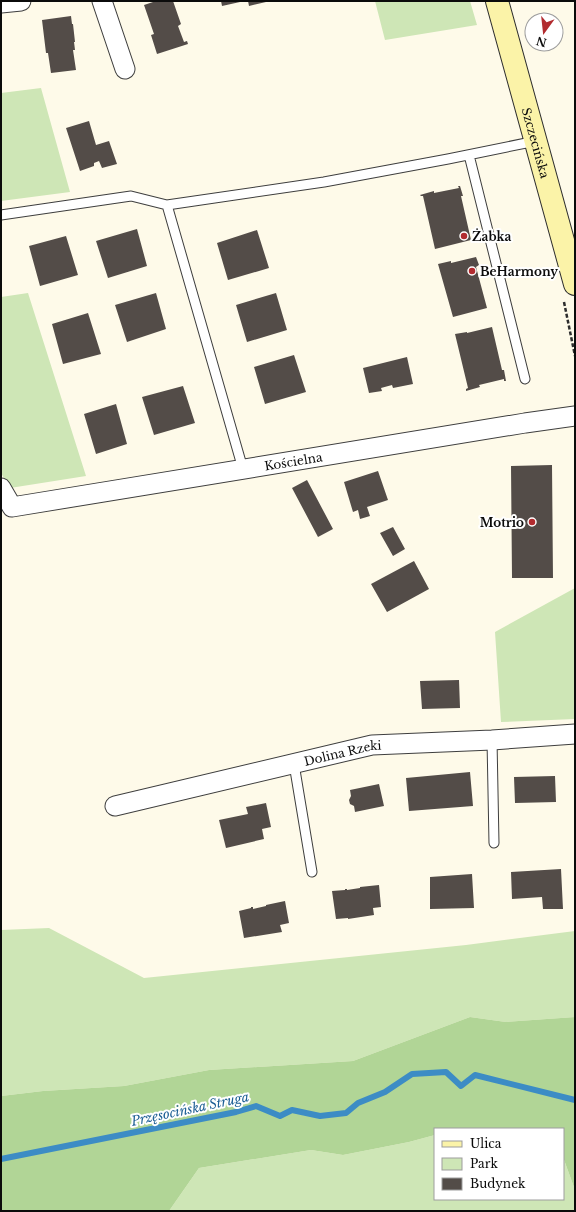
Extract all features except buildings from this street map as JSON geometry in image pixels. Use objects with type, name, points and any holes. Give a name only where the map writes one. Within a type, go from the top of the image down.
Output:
[{"type":"street","points":[[1,4],[21,1]]},
{"type":"street","points":[[102,1],[125,70]]},
{"type":"street","name":"Szczecińska","points":[[497,1],[575,284]]},
{"type":"street","name":"Kościelna","points":[[1,488],[12,507],[517,424],[575,416]]},
{"type":"street","name":"Dolina Rzeki","points":[[115,806],[372,746],[575,734]]},
{"type":"lane","points":[[1,215],[131,196],[166,205],[324,182],[536,141]]},
{"type":"lane","points":[[469,155],[525,379]]},
{"type":"lane","points":[[166,205],[243,469]]},
{"type":"lane","points":[[492,740],[494,843]]},
{"type":"lane","points":[[294,764],[312,872]]},
{"type":"green space","points":[[375,1],[470,1],[477,25],[385,40]]},
{"type":"green space","points":[[41,88],[70,192],[1,201],[1,93]]},
{"type":"green space","points":[[28,293],[86,476],[10,488],[1,473],[1,297]]},
{"type":"green space","points":[[575,588],[575,719],[501,722],[495,632]]},
{"type":"green space","points":[[49,928],[144,978],[466,945],[575,931],[575,1017],[506,1022],[470,1017],[353,1061],[209,1070],[124,1086],[43,1091],[1,1096],[1,930]]},
{"type":"green space","points":[[470,1017],[506,1022],[575,1017],[575,1190],[564,1160],[564,1128],[434,1128],[434,1135],[409,1142],[343,1155],[311,1150],[199,1168],[169,1211],[1,1211],[1,1096],[43,1091],[124,1086],[209,1070],[353,1061]]},
{"type":"green space","points":[[434,1135],[434,1200],[564,1200],[564,1160],[575,1190],[575,1211],[169,1211],[199,1168],[311,1150],[343,1155],[409,1142]]},
{"type":"waterway","name":"Przęsocińska Struga","points":[[1,1159],[236,1112],[256,1106],[280,1116],[292,1110],[320,1116],[346,1113],[358,1103],[385,1092],[412,1074],[446,1072],[461,1086],[475,1075],[575,1100]]},
{"type":"place","name":"Żabka","points":[[464,236]]},
{"type":"place","name":"BeHarmony","points":[[472,271]]},
{"type":"place","name":"Motrio","points":[[532,522]]}]
